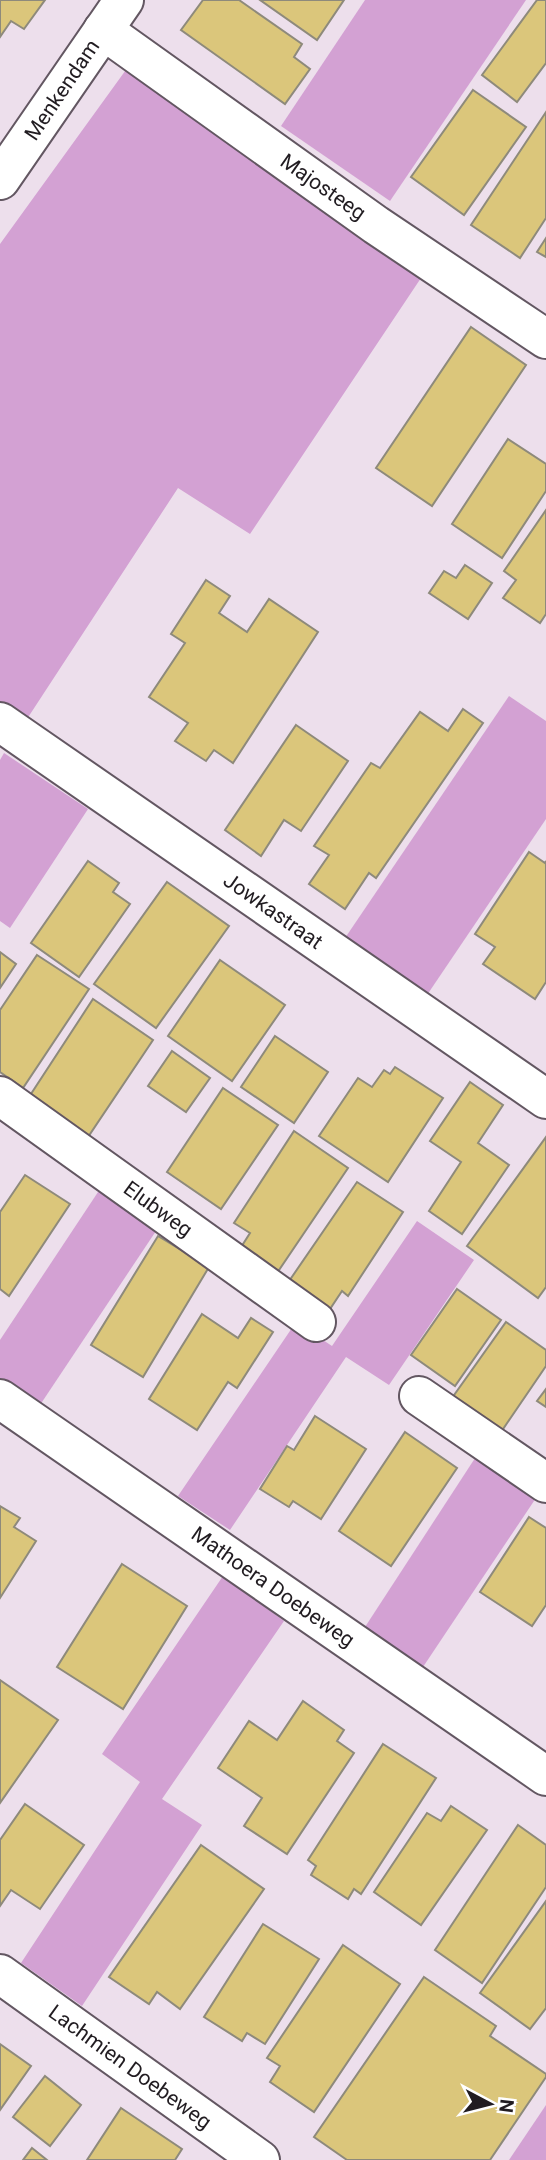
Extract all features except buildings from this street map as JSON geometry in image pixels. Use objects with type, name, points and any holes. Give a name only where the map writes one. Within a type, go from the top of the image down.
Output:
[{"type":"street","name":"Menkendam","points":[[0,180],[113,15]]},
{"type":"street","name":"Majosteeg","points":[[113,15],[376,225],[546,339]]},
{"type":"street","name":"Jowkastraat","points":[[0,722],[546,1098]]},
{"type":"street","name":"Elubweg","points":[[0,1096],[316,1322]]},
{"type":"street","points":[[419,1396],[546,1483]]},
{"type":"street","name":"Mathoera Doebeweg","points":[[0,1399],[546,1776]]},
{"type":"street","name":"Lachmien Doebeweg","points":[[0,1974],[260,2160]]},
{"type":"shaded area","points":[[365,0],[526,0],[390,201],[281,126]]},
{"type":"shaded area","points":[[128,67],[423,275],[250,534],[178,488],[25,722],[0,704],[0,244]]},
{"type":"shaded area","points":[[509,696],[546,721],[546,819],[425,998],[343,941]]},
{"type":"shaded area","points":[[4,753],[88,809],[10,928],[0,921],[0,760]]},
{"type":"shaded area","points":[[104,1183],[162,1222],[40,1405],[0,1378],[0,1340]]},
{"type":"shaded area","points":[[417,1221],[474,1260],[389,1385],[346,1357],[230,1530],[178,1496],[296,1322],[332,1346]]},
{"type":"shaded area","points":[[479,1452],[540,1492],[423,1667],[365,1627]]},
{"type":"shaded area","points":[[223,1576],[284,1621],[162,1799],[202,1825],[82,2006],[21,1963],[140,1782],[102,1754]]},
{"type":"shaded area","points":[[546,2105],[546,2160],[509,2160]]}]
